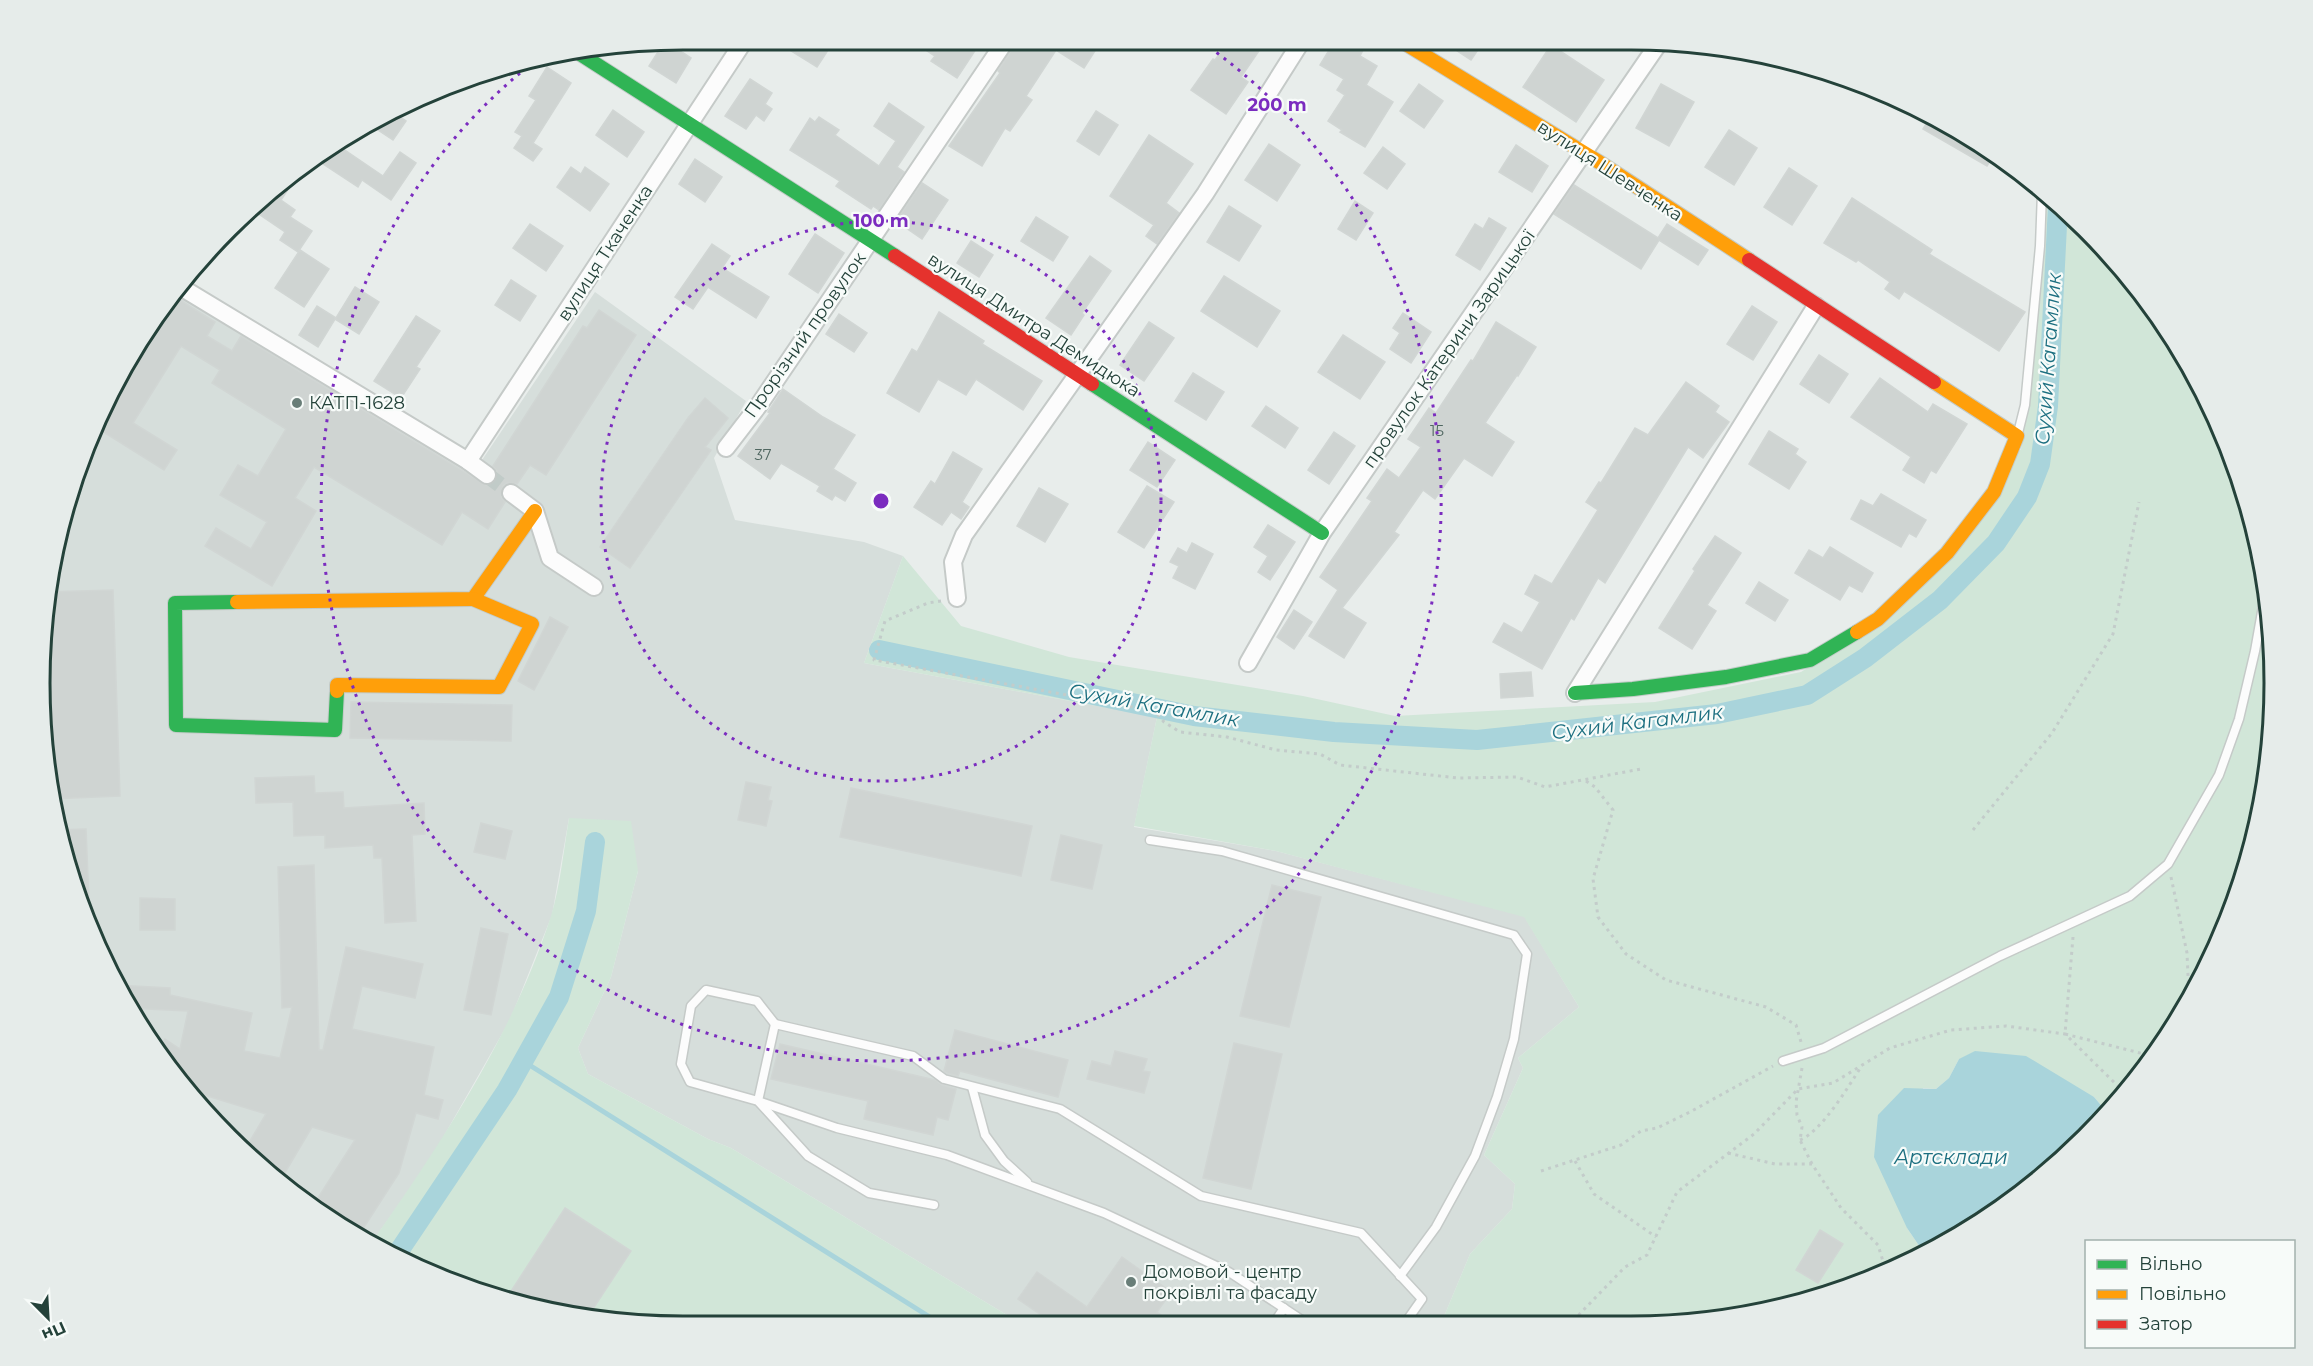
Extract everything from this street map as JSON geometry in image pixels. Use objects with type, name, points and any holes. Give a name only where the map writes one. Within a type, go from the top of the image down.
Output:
[{"type":"street","name":"вулиця Ткаченка","points":[[468,461],[739,49]]},
{"type":"street","name":"Прорізний провулок","points":[[726,448],[759,405],[1000,49]]},
{"type":"street","points":[[957,598],[953,562],[964,535],[1205,194],[1297,49]]},
{"type":"street","name":"вулиця Шевченка","points":[[1414,49],[1584,153],[2017,436]]},
{"type":"street","name":"провулок Катерини Зарицької","points":[[1248,663],[1322,533],[1654,50]]},
{"type":"street","name":"вулиця Дмитра Демидюка","points":[[586,57],[1322,533]]},
{"type":"street","points":[[186,290],[468,461],[487,476]]},
{"type":"street","points":[[1575,693],[1816,306]]},
{"type":"street","points":[[1575,693],[1633,689],[1726,677],[1810,660],[1878,619],[1947,553],[1994,492],[2017,436]]},
{"type":"street","points":[[511,493],[535,511],[550,558],[594,587]]},
{"type":"street","points":[[473,599],[535,511]]},
{"type":"street","points":[[473,599],[532,624],[499,687],[337,685],[335,730],[176,725],[175,603],[473,599]]},
{"type":"lane","points":[[2017,436],[2025,405],[2040,246],[2042,202]]},
{"type":"lane","points":[[1782,1061],[1824,1048],[2000,956],[2130,896],[2168,864],[2219,775],[2239,719],[2260,622]]},
{"type":"lane","points":[[1150,840],[1222,851],[1515,935],[1527,954],[1514,1039],[1497,1097],[1474,1156],[1436,1227],[1400,1276]]},
{"type":"lane","points":[[1296,1316],[1229,1272],[1104,1213],[946,1155],[837,1128],[758,1101],[690,1082],[681,1064],[691,1006],[706,990],[756,1001],[775,1024],[913,1056],[944,1079],[1060,1109],[1201,1196],[1360,1233],[1422,1299],[1410,1316]]},
{"type":"lane","points":[[758,1101],[775,1024]]},
{"type":"lane","points":[[972,1087],[985,1135],[1004,1161],[1032,1187]]},
{"type":"lane","points":[[758,1101],[808,1156],[869,1193],[934,1205]]},
{"type":"lane","points":[[1279,1316],[1284,1308]]},
{"type":"path","points":[[1973,830],[2052,733],[2113,634],[2139,502]]},
{"type":"path","points":[[957,598],[928,603],[885,621],[874,660],[1155,711],[1164,722],[1179,732],[1227,737],[1276,750],[1320,754],[1340,765],[1458,778],[1517,777],[1545,787],[1641,769]]},
{"type":"path","points":[[1586,781],[1595,787],[1613,810],[1593,879],[1598,917],[1626,954],[1666,980],[1766,1007],[1796,1026],[1804,1053],[1796,1102],[1797,1115],[1802,1127],[1800,1140],[1812,1164],[1840,1208],[1878,1245],[1883,1263]]},
{"type":"path","points":[[2168,864],[2187,953],[2188,982]]},
{"type":"path","points":[[2065,1034],[2075,923]]},
{"type":"path","points":[[1578,1316],[1625,1267],[1647,1255],[1677,1192],[1754,1134],[1798,1089],[1833,1083],[1890,1048],[1952,1030],[2006,1026],[2065,1034],[2144,1054]]},
{"type":"path","points":[[2065,1034],[2118,1086]]},
{"type":"path","points":[[1541,1171],[1621,1145],[1641,1131],[1657,1128],[1782,1061]]},
{"type":"path","points":[[1800,1140],[1809,1137],[1841,1098],[1862,1065]]},
{"type":"path","points":[[1728,1153],[1775,1164],[1812,1164]]},
{"type":"path","points":[[1575,1161],[1594,1194],[1656,1238]]},
{"type":"shaded area","points":[[595,292],[746,401],[714,458],[735,520],[864,542],[903,556],[864,663],[1157,717],[1134,827],[1276,851],[1524,916],[1579,1007],[1518,1058],[1523,1068],[1484,1155],[1515,1184],[1512,1209],[1470,1254],[1444,1316],[1008,1316],[731,1148],[708,1139],[588,1074],[578,1048],[611,977],[638,871],[569,818],[552,915],[510,1020],[429,1162],[376,1237],[331,1210],[265,1159],[235,1131],[180,1069],[134,1000],[98,925],[71,847],[55,766],[51,724],[51,642],[62,559],[83,479],[115,403],[134,366],[182,295],[474,472]]},
{"type":"green space","points":[[2038,198],[2078,235],[2106,265],[2157,331],[2198,403],[2230,479],[2242,519],[2258,600],[2264,683],[2258,766],[2242,847],[2215,925],[2179,1000],[2133,1069],[2101,1106],[2094,1097],[1959,1059],[1949,1078],[1936,1089],[1923,1088],[1907,1228],[1919,1246],[1834,1283],[1794,1295],[1713,1311],[1671,1315],[1444,1316],[1470,1254],[1512,1209],[1515,1184],[1484,1155],[1523,1068],[1518,1058],[1579,1007],[1524,917],[1276,851],[1134,826],[1157,717],[864,663],[903,556],[961,626],[1069,657],[1303,696],[1395,716],[1655,702],[1801,672],[1891,615],[2021,449],[2029,394]]},
{"type":"green space","points":[[569,818],[631,821],[638,871],[611,977],[578,1048],[588,1074],[708,1139],[731,1148],[1008,1316],[683,1316],[600,1311],[519,1295],[479,1283],[376,1237],[450,1126],[496,1044],[535,960],[551,916]]},
{"type":"water","name":"Артсклади","points":[[1975,1051],[2026,1056],[2094,1097],[2101,1106],[2078,1131],[2016,1186],[1947,1232],[1919,1246],[1907,1228],[1874,1157],[1878,1115],[1904,1088],[1936,1089],[1949,1078],[1959,1059]]},
{"type":"building","points":[[678,49],[691,58],[676,83],[649,66],[659,50]]},
{"type":"building","points":[[788,49],[829,49],[817,67]]},
{"type":"building","points":[[924,49],[976,49],[957,78],[931,61],[935,56]]},
{"type":"building","points":[[1012,49],[1096,49],[1084,68],[1056,50],[1026,96],[1032,100],[1010,131],[1005,128],[982,166],[949,146],[1000,73],[998,71]]},
{"type":"building","points":[[1223,49],[1260,49],[1241,77],[1248,82],[1226,114],[1191,90],[1213,59],[1215,60]]},
{"type":"building","points":[[1330,49],[1361,49],[1360,56],[1377,66],[1366,85],[1393,102],[1365,147],[1340,132],[1342,130],[1328,121],[1345,95],[1337,90],[1344,79],[1320,65]]},
{"type":"building","points":[[1454,49],[1479,49],[1471,60]]},
{"type":"building","points":[[1548,49],[1557,49],[1604,80],[1576,122],[1523,87]]},
{"type":"building","points":[[547,67],[571,83],[533,143],[542,149],[533,161],[514,148],[522,136],[515,132],[536,100],[529,96]]},
{"type":"building","points":[[750,79],[772,93],[765,104],[772,109],[764,121],[756,115],[746,129],[725,116]]},
{"type":"building","points":[[1419,84],[1443,101],[1424,128],[1400,111]]},
{"type":"building","points":[[1661,84],[1694,102],[1669,146],[1636,128]]},
{"type":"building","points":[[889,103],[924,127],[897,167],[904,172],[879,210],[873,206],[871,209],[836,186],[840,181],[790,150],[810,118],[815,122],[819,117],[839,130],[835,135],[879,166],[896,141],[874,126]]},
{"type":"building","points":[[613,110],[644,132],[627,157],[596,135]]},
{"type":"building","points":[[1096,111],[1118,125],[1099,155],[1077,141]]},
{"type":"building","points":[[400,117],[406,121],[393,140],[376,129]]},
{"type":"building","points":[[1926,123],[1990,161],[1987,166],[1923,129]]},
{"type":"building","points":[[1729,130],[1757,148],[1734,185],[1705,167]]},
{"type":"building","points":[[1149,135],[1193,164],[1166,203],[1179,213],[1157,244],[1146,236],[1154,225],[1110,196]]},
{"type":"building","points":[[1269,144],[1300,165],[1277,201],[1245,180]]},
{"type":"building","points":[[1516,145],[1548,166],[1532,192],[1499,172]]},
{"type":"building","points":[[1383,147],[1405,164],[1387,189],[1364,173]]},
{"type":"building","points":[[343,149],[383,176],[400,152],[416,163],[391,200],[362,180],[358,187],[321,163]]},
{"type":"building","points":[[695,159],[722,177],[705,202],[679,184]]},
{"type":"building","points":[[571,167],[581,174],[585,167],[609,184],[590,211],[557,187]]},
{"type":"building","points":[[1789,168],[1817,186],[1792,225],[1764,207]]},
{"type":"building","points":[[922,183],[948,200],[922,239],[896,221]]},
{"type":"building","points":[[291,185],[281,200],[295,210],[290,217],[312,231],[298,252],[280,240],[285,232],[258,214]]},
{"type":"building","points":[[1574,185],[1658,238],[1667,224],[1708,250],[1698,265],[1659,240],[1641,269],[1554,214]]},
{"type":"building","points":[[1852,198],[1932,250],[1929,254],[2025,312],[1999,351],[1904,291],[1899,299],[1885,289],[1890,282],[1858,260],[1856,262],[1824,243]]},
{"type":"building","points":[[1355,201],[1373,213],[1356,240],[1338,229]]},
{"type":"building","points":[[1229,206],[1261,226],[1239,261],[1207,242]]},
{"type":"building","points":[[1036,217],[1068,237],[1053,261],[1021,241]]},
{"type":"building","points":[[1489,218],[1506,228],[1480,270],[1456,255],[1475,224],[1483,229]]},
{"type":"building","points":[[530,224],[563,246],[546,271],[513,248]]},
{"type":"building","points":[[815,234],[844,253],[818,293],[789,274]]},
{"type":"building","points":[[971,241],[993,255],[979,277],[957,263]]},
{"type":"building","points":[[712,244],[730,256],[722,268],[769,297],[756,318],[708,287],[693,309],[675,297]]},
{"type":"building","points":[[300,250],[329,269],[304,307],[275,288]]},
{"type":"building","points":[[1090,256],[1111,271],[1082,313],[1084,315],[1071,335],[1046,318]]},
{"type":"building","points":[[1224,276],[1280,311],[1257,347],[1201,311]]},
{"type":"building","points":[[511,280],[536,296],[520,321],[495,305]]},
{"type":"building","points":[[355,287],[379,302],[359,334],[335,319],[318,347],[299,335],[317,306],[336,318]]},
{"type":"building","points":[[179,299],[215,322],[207,336],[232,351],[241,336],[486,485],[496,481],[497,471],[493,466],[583,326],[587,328],[599,310],[636,335],[546,475],[530,465],[517,484],[507,483],[503,486],[501,497],[505,502],[488,529],[462,512],[442,545],[314,467],[295,498],[316,511],[272,586],[205,546],[216,528],[251,549],[267,522],[220,495],[238,465],[258,476],[286,429],[212,383],[220,370],[181,346],[133,423],[177,450],[164,470],[102,431],[134,366]]},
{"type":"building","points":[[1752,306],[1777,322],[1753,360],[1727,344]]},
{"type":"building","points":[[939,312],[984,341],[982,344],[1042,381],[1023,410],[976,379],[966,395],[938,379],[919,412],[887,393],[912,349],[917,352]]},
{"type":"building","points":[[1403,313],[1431,332],[1411,363],[1390,349],[1400,333],[1393,328]]},
{"type":"building","points":[[839,314],[867,333],[854,352],[826,334]]},
{"type":"building","points":[[416,316],[440,331],[416,367],[420,369],[401,398],[374,381]]},
{"type":"building","points":[[1149,322],[1174,338],[1144,381],[1120,365]]},
{"type":"building","points":[[1496,322],[1536,347],[1485,423],[1514,442],[1492,476],[1464,458],[1435,499],[1423,490],[1394,532],[1399,535],[1342,608],[1366,623],[1344,658],[1309,636],[1338,590],[1320,577],[1372,501],[1367,498],[1387,469],[1399,478],[1421,447],[1408,439],[1429,408],[1436,413],[1471,360],[1473,361]]},
{"type":"building","points":[[1343,335],[1385,362],[1360,399],[1318,372]]},
{"type":"building","points":[[1819,355],[1848,374],[1829,403],[1800,384]]},
{"type":"building","points":[[1193,373],[1224,392],[1206,420],[1175,401]]},
{"type":"building","points":[[1880,378],[1928,412],[1933,404],[1967,424],[1936,473],[1931,470],[1924,483],[1903,470],[1911,457],[1851,417]]},
{"type":"building","points":[[1686,382],[1719,406],[1715,412],[1729,422],[1703,458],[1688,447],[1605,583],[1598,578],[1574,620],[1571,618],[1542,669],[1493,642],[1504,623],[1522,633],[1540,602],[1525,594],[1535,575],[1552,584],[1598,510],[1586,502],[1599,482],[1601,483],[1635,428],[1648,435]]},
{"type":"building","points":[[783,389],[823,417],[855,435],[833,469],[856,483],[845,501],[835,495],[832,500],[817,491],[820,486],[781,463],[770,479],[738,456],[770,413],[768,412]]},
{"type":"building","points":[[705,398],[728,418],[705,447],[711,450],[630,568],[600,547],[688,418]]},
{"type":"building","points":[[1266,406],[1298,428],[1285,448],[1252,426]]},
{"type":"building","points":[[1769,431],[1798,449],[1795,454],[1806,462],[1789,489],[1749,464]]},
{"type":"building","points":[[1334,432],[1355,446],[1329,484],[1308,470]]},
{"type":"building","points":[[1148,442],[1175,460],[1157,487],[1130,470]]},
{"type":"building","points":[[953,452],[982,469],[962,502],[969,507],[961,519],[951,512],[942,525],[914,507],[931,481],[935,484]]},
{"type":"building","points":[[1147,486],[1174,502],[1144,548],[1118,532]]},
{"type":"building","points":[[1039,488],[1068,504],[1045,542],[1017,526]]},
{"type":"building","points":[[1881,494],[1926,520],[1916,537],[1909,533],[1901,547],[1851,519],[1861,500],[1873,506]]},
{"type":"building","points":[[1268,525],[1295,542],[1270,580],[1258,572],[1268,556],[1254,547]]},
{"type":"building","points":[[1715,536],[1741,553],[1707,605],[1716,611],[1692,649],[1659,628]]},
{"type":"building","points":[[1192,543],[1213,554],[1195,589],[1173,578],[1179,566],[1170,562],[1178,548],[1187,553]]},
{"type":"building","points":[[1830,547],[1873,573],[1862,592],[1849,585],[1840,600],[1795,573],[1809,550],[1823,558]]},
{"type":"building","points":[[1759,582],[1788,600],[1775,621],[1746,603]]},
{"type":"building","points":[[113,590],[120,796],[61,799],[51,724],[50,683],[51,642],[56,592]]},
{"type":"building","points":[[1294,610],[1312,622],[1294,649],[1277,637]]},
{"type":"building","points":[[550,617],[568,627],[534,690],[518,681]]},
{"type":"building","points":[[1531,672],[1533,696],[1501,698],[1500,674]]},
{"type":"building","points":[[351,702],[512,705],[511,741],[350,738]]},
{"type":"building","points":[[314,776],[315,793],[343,792],[344,808],[424,803],[425,834],[412,835],[416,921],[385,923],[382,858],[374,858],[373,845],[325,848],[325,835],[294,836],[293,802],[256,803],[255,778]]},
{"type":"building","points":[[746,782],[771,787],[768,800],[772,801],[766,826],[738,820]]},
{"type":"building","points":[[851,788],[1032,826],[1021,876],[840,837]]},
{"type":"building","points":[[481,823],[512,831],[505,859],[474,852]]},
{"type":"building","points":[[86,829],[89,902],[83,887],[67,830]]},
{"type":"building","points":[[1061,835],[1102,845],[1092,889],[1051,880]]},
{"type":"building","points":[[314,865],[319,1050],[323,1050],[346,947],[423,964],[415,998],[362,986],[352,1029],[434,1047],[424,1095],[443,1100],[438,1119],[416,1113],[399,1173],[362,1230],[317,1200],[355,1140],[312,1127],[284,1175],[248,1144],[266,1114],[201,1094],[162,1044],[165,1039],[180,1049],[188,1011],[139,1009],[127,986],[170,988],[170,995],[252,1013],[244,1051],[280,1058],[292,1007],[282,1008],[278,867]]},
{"type":"building","points":[[1272,885],[1321,897],[1289,1027],[1240,1016]]},
{"type":"building","points":[[140,898],[175,899],[175,930],[140,930]]},
{"type":"building","points":[[481,928],[508,934],[491,1015],[464,1010]]},
{"type":"building","points":[[955,1030],[1068,1060],[1058,1097],[960,1071],[958,1076],[947,1073],[944,1071]]},
{"type":"building","points":[[1234,1043],[1282,1054],[1251,1189],[1203,1178]]},
{"type":"building","points":[[780,1044],[935,1080],[942,1085],[956,1089],[948,1120],[937,1117],[933,1135],[864,1119],[868,1101],[771,1079]]},
{"type":"building","points":[[1115,1051],[1147,1059],[1143,1071],[1150,1072],[1144,1093],[1087,1079],[1092,1061],[1111,1066]]},
{"type":"building","points":[[565,1208],[631,1251],[592,1310],[510,1292]]},
{"type":"building","points":[[1820,1230],[1843,1244],[1818,1283],[1796,1270]]},
{"type":"building","name":"Домовой - центр покрівлі та фасаду","points":[[1122,1257],[1171,1292],[1157,1312],[1162,1316],[1043,1316],[1018,1299],[1037,1272],[1087,1307]]},
{"type":"waterway","name":"Сухий Кагамлик","points":[[879,650],[1194,716],[1334,732],[1477,740],[1717,714],[1807,695],[1865,658],[1940,600],[1996,543],[2027,497],[2040,464],[2048,406],[2057,216]]},
{"type":"waterway","points":[[400,1249],[507,1090],[559,997],[586,911],[595,842]]},
{"type":"waterway","points":[[523,1061],[928,1316]]},
{"type":"tunnel","points":[[487,475],[511,493]]},
{"type":"traffic: fast","points":[[586,57],[895,256]]},
{"type":"traffic: fast","points":[[1092,384],[1322,533]]},
{"type":"traffic: fast","points":[[237,602],[175,603],[176,725],[335,730],[337,691]]},
{"type":"traffic: fast","points":[[1575,693],[1633,689],[1726,677],[1810,660],[1857,632]]},
{"type":"traffic: slow","points":[[1414,49],[1599,162],[1749,260]]},
{"type":"traffic: slow","points":[[1857,632],[1878,619],[1947,553],[1994,492],[2017,436],[1934,382]]},
{"type":"traffic: slow","points":[[237,602],[473,599],[535,511]]},
{"type":"traffic: slow","points":[[337,691],[337,685],[499,687],[532,624],[473,599]]},
{"type":"traffic: jam","points":[[895,256],[1092,384]]},
{"type":"traffic: jam","points":[[1749,260],[1934,382]]},
{"type":"place","name":"КАТП-1628","points":[[297,403]]},
{"type":"place","name":"Домовой - центр покрівлі та фасаду","points":[[1131,1282]]}]
